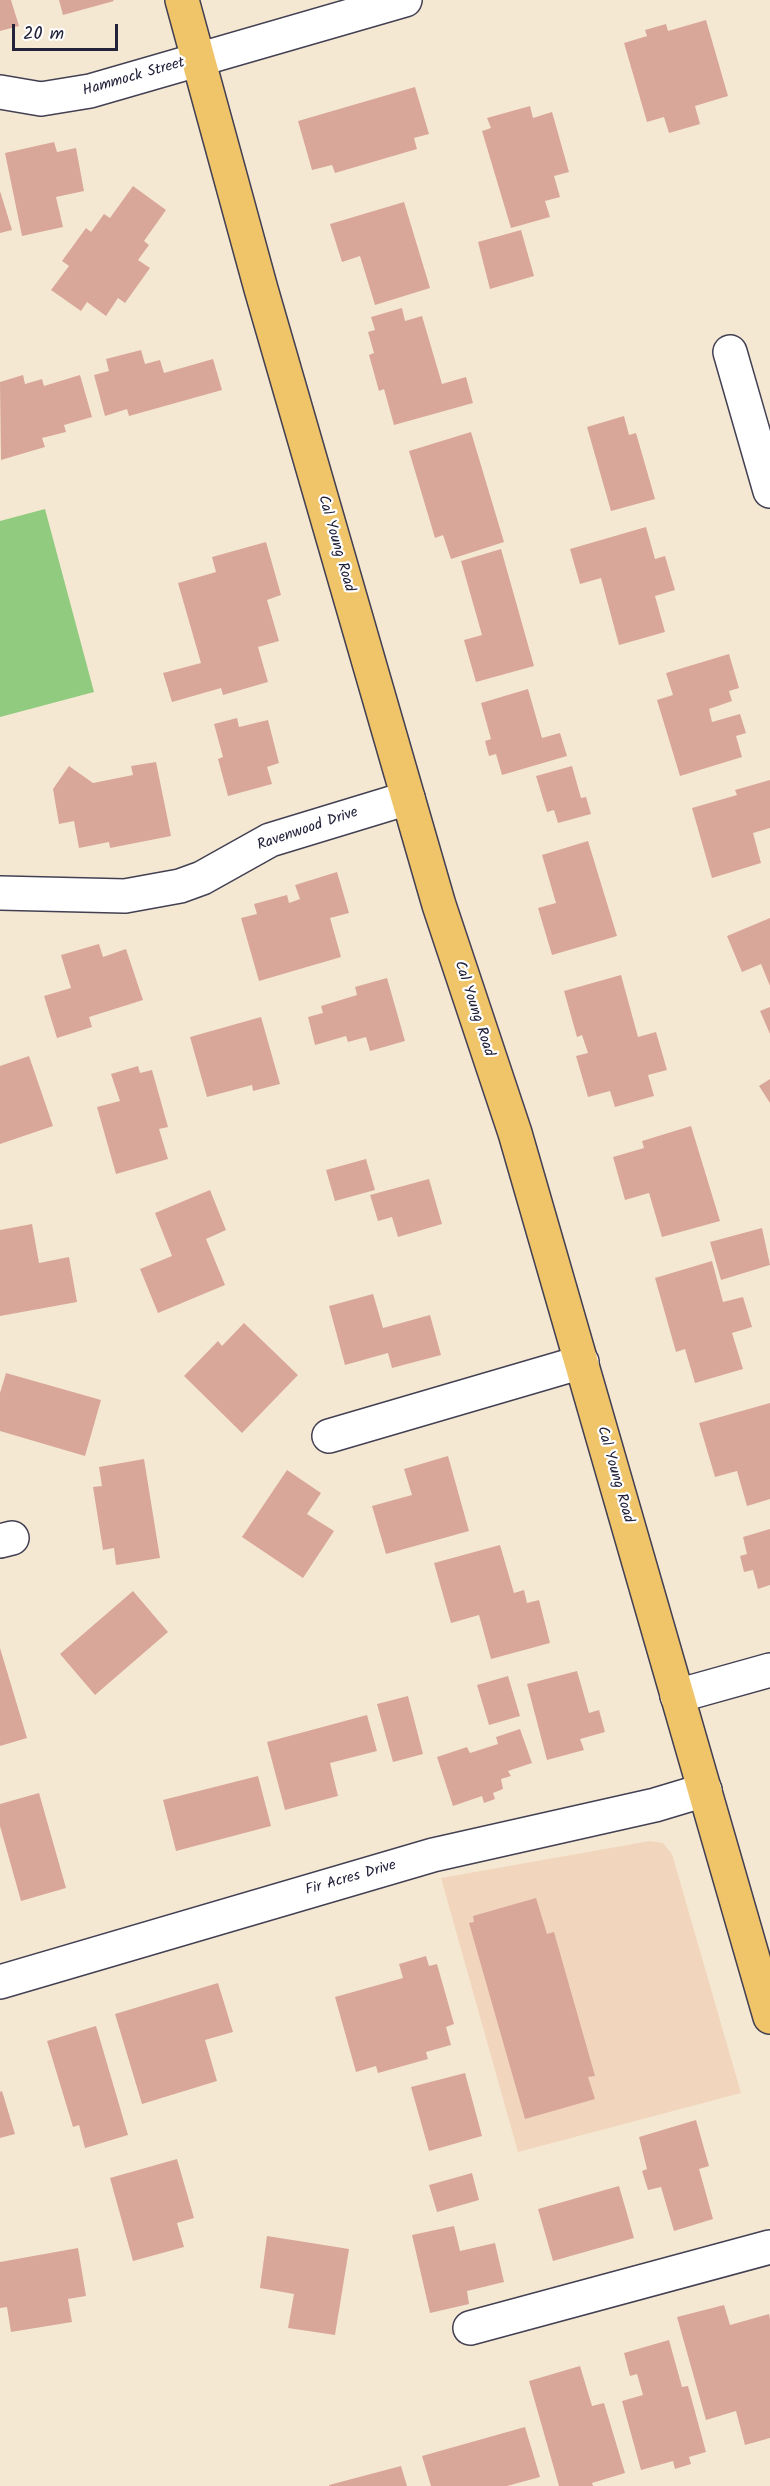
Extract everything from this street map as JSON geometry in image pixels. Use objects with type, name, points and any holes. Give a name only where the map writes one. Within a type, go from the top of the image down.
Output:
[{"type":"main road","name":"Cal Young Road","points":[[182,0],[439,905],[515,1133],[770,2017]]},
{"type":"street","name":"Hammock Street","points":[[0,92],[26,98],[62,97],[405,0]]},
{"type":"street","points":[[730,352],[770,490]]},
{"type":"street","name":"Ravenwood Drive","points":[[0,893],[125,896],[180,886],[202,878],[270,840],[408,798]]},
{"type":"street","points":[[329,1436],[582,1362]]},
{"type":"street","points":[[677,1696],[770,1670]]},
{"type":"street","name":"Fir Acres Drive","points":[[0,1982],[433,1855],[643,1808],[705,1790]]},
{"type":"street","points":[[470,2328],[770,2247]]},
{"type":"shaded area","points":[[650,1841],[663,1843],[672,1854],[741,2093],[518,2152],[441,1878]]},
{"type":"green space","points":[[45,509],[94,692],[0,717],[0,521]]},
{"type":"building","points":[[0,0],[11,0],[19,26],[0,31]]},
{"type":"building","points":[[59,0],[113,0],[114,1],[63,15]]},
{"type":"building","points":[[706,20],[728,96],[695,106],[700,124],[669,133],[664,117],[647,122],[624,43],[647,36],[645,30],[666,24],[668,31]]},
{"type":"building","points":[[415,87],[429,134],[414,138],[417,149],[335,173],[332,165],[312,170],[298,121]]},
{"type":"building","points":[[530,106],[533,118],[552,112],[569,172],[554,176],[560,197],[545,201],[550,217],[511,228],[482,131],[491,128],[487,118]]},
{"type":"building","points":[[54,142],[57,152],[76,148],[84,191],[56,197],[63,227],[22,236],[5,153]]},
{"type":"building","points":[[133,186],[166,210],[144,241],[149,245],[138,260],[150,268],[125,303],[118,298],[106,316],[87,302],[81,311],[51,290],[69,266],[62,261],[86,228],[91,232],[104,214],[110,218]]},
{"type":"building","points":[[0,191],[12,230],[0,233]]},
{"type":"building","points":[[404,202],[430,288],[375,305],[360,256],[342,262],[330,224]]},
{"type":"building","points":[[521,230],[534,276],[490,289],[478,242]]},
{"type":"building","points":[[402,308],[405,321],[422,316],[442,384],[466,377],[473,403],[394,425],[384,389],[379,391],[369,355],[374,353],[368,332],[375,330],[371,317]]},
{"type":"building","points":[[141,350],[145,364],[160,360],[164,373],[213,359],[222,390],[129,416],[127,409],[105,416],[94,375],[109,371],[106,359]]},
{"type":"building","points":[[23,375],[25,384],[42,379],[44,386],[80,375],[92,417],[64,425],[66,432],[42,438],[45,447],[1,460],[0,382]]},
{"type":"building","points":[[624,416],[629,435],[636,433],[655,499],[611,511],[587,427]]},
{"type":"building","points":[[471,432],[504,542],[451,559],[443,535],[435,538],[409,451]]},
{"type":"building","points":[[646,527],[655,559],[665,556],[675,590],[655,596],[665,632],[619,645],[601,578],[580,584],[570,549]]},
{"type":"building","points":[[266,542],[281,595],[267,600],[279,641],[258,647],[268,682],[223,695],[221,688],[172,702],[163,673],[201,663],[178,583],[216,572],[212,557]]},
{"type":"building","points":[[501,549],[534,666],[476,682],[464,640],[482,635],[461,561]]},
{"type":"building","points":[[729,654],[739,688],[729,691],[732,701],[709,709],[712,722],[740,714],[746,733],[736,736],[742,757],[680,776],[657,700],[673,695],[666,673]]},
{"type":"building","points":[[528,689],[542,738],[560,733],[567,756],[502,775],[496,754],[489,756],[485,741],[491,739],[481,703]]},
{"type":"building","points":[[237,718],[239,727],[268,720],[279,763],[267,767],[272,784],[228,796],[218,759],[223,757],[214,724]]},
{"type":"building","points":[[156,762],[171,836],[110,848],[109,842],[79,848],[74,821],[59,824],[53,789],[69,766],[93,783],[133,775],[131,766]]},
{"type":"building","points":[[572,766],[581,798],[586,797],[591,814],[558,823],[554,810],[547,812],[536,776]]},
{"type":"building","points":[[770,780],[770,828],[753,833],[761,863],[712,878],[692,808],[737,795],[735,790]]},
{"type":"building","points":[[588,841],[617,936],[552,955],[538,908],[556,903],[542,855]]},
{"type":"building","points":[[337,872],[349,913],[330,918],[341,957],[259,981],[241,918],[257,914],[254,904],[287,895],[289,903],[300,899],[295,885]]},
{"type":"building","points":[[770,918],[770,986],[761,964],[742,972],[727,936]]},
{"type":"building","points":[[99,944],[103,957],[126,949],[143,1000],[89,1017],[92,1027],[57,1038],[44,996],[71,988],[61,955]]},
{"type":"building","points":[[621,975],[638,1037],[656,1032],[667,1070],[648,1075],[654,1096],[615,1107],[610,1091],[588,1097],[576,1056],[588,1053],[582,1035],[577,1037],[564,991]]},
{"type":"building","points":[[387,978],[405,1041],[370,1051],[366,1037],[348,1042],[346,1036],[315,1045],[308,1017],[323,1013],[321,1006],[357,995],[355,987]]},
{"type":"building","points":[[770,1007],[770,1034],[760,1011]]},
{"type":"building","points":[[261,1017],[280,1084],[253,1091],[252,1085],[207,1097],[190,1037]]},
{"type":"building","points":[[29,1056],[53,1126],[0,1144],[0,1066]]},
{"type":"building","points":[[138,1066],[140,1073],[152,1070],[168,1127],[159,1129],[168,1159],[116,1174],[97,1107],[120,1101],[111,1074]]},
{"type":"building","points":[[770,1079],[770,1103],[759,1086]]},
{"type":"building","points":[[691,1126],[720,1221],[662,1237],[649,1193],[625,1200],[613,1157],[644,1148],[642,1141]]},
{"type":"building","points":[[366,1159],[375,1190],[335,1201],[326,1170]]},
{"type":"building","points":[[429,1179],[442,1224],[398,1237],[392,1217],[378,1221],[370,1195]]},
{"type":"building","points":[[210,1190],[226,1230],[206,1239],[225,1285],[158,1313],[140,1269],[172,1256],[155,1213]]},
{"type":"building","points":[[32,1224],[39,1263],[69,1257],[77,1302],[0,1316],[0,1230]]},
{"type":"building","points":[[762,1228],[770,1265],[721,1280],[710,1242]]},
{"type":"building","points":[[712,1261],[723,1302],[743,1297],[752,1327],[732,1333],[743,1369],[695,1383],[685,1349],[676,1352],[655,1278]]},
{"type":"building","points":[[373,1294],[383,1328],[430,1315],[441,1355],[392,1368],[388,1353],[345,1365],[329,1306]]},
{"type":"building","points":[[244,1323],[298,1375],[242,1433],[184,1376],[218,1341],[222,1346]]},
{"type":"building","points":[[6,1373],[101,1400],[85,1456],[0,1431],[0,1393]]},
{"type":"building","points":[[770,1403],[770,1499],[747,1506],[737,1471],[715,1477],[699,1423]]},
{"type":"building","points":[[448,1456],[469,1531],[386,1554],[372,1506],[412,1495],[404,1469]]},
{"type":"building","points":[[144,1459],[160,1558],[116,1565],[114,1548],[103,1550],[93,1487],[102,1486],[99,1467]]},
{"type":"building","points":[[287,1470],[321,1493],[307,1514],[334,1531],[303,1578],[242,1537]]},
{"type":"building","points":[[770,1529],[770,1585],[758,1589],[753,1570],[744,1572],[740,1556],[747,1554],[743,1537]]},
{"type":"building","points":[[500,1545],[514,1593],[524,1590],[527,1603],[539,1600],[550,1643],[491,1659],[479,1615],[451,1623],[434,1563]]},
{"type":"building","points":[[133,1591],[168,1632],[95,1695],[60,1654]]},
{"type":"building","points":[[0,1648],[27,1738],[0,1746]]},
{"type":"building","points":[[577,1671],[589,1713],[599,1710],[605,1732],[580,1739],[584,1750],[547,1760],[527,1684]]},
{"type":"building","points":[[508,1676],[520,1716],[489,1725],[477,1685]]},
{"type":"building","points":[[408,1696],[423,1754],[393,1762],[377,1704]]},
{"type":"building","points":[[367,1715],[377,1751],[330,1763],[338,1796],[285,1810],[267,1742]]},
{"type":"building","points":[[520,1729],[532,1763],[508,1771],[511,1776],[501,1779],[503,1789],[493,1793],[495,1799],[484,1803],[482,1796],[453,1806],[437,1757],[467,1747],[470,1753],[498,1744],[496,1737]]},
{"type":"building","points":[[258,1776],[271,1826],[176,1851],[163,1800]]},
{"type":"building","points":[[39,1793],[66,1888],[21,1901],[0,1826],[0,1804]]},
{"type":"building","points":[[536,1898],[547,1934],[554,1932],[595,2076],[588,2077],[595,2099],[525,2119],[469,1923],[474,1922],[473,1916]]},
{"type":"building","points":[[426,1956],[429,1966],[437,1964],[454,2024],[446,2027],[451,2045],[426,2052],[428,2059],[378,2073],[376,2066],[356,2072],[335,1997],[403,1978],[399,1964]]},
{"type":"building","points":[[218,1983],[233,2032],[205,2040],[217,2081],[142,2104],[115,2014]]},
{"type":"building","points":[[96,2026],[128,2135],[85,2148],[79,2125],[73,2127],[47,2041]]},
{"type":"building","points":[[465,2073],[482,2136],[429,2151],[411,2087]]},
{"type":"building","points":[[2,2091],[15,2134],[0,2138],[0,2092]]},
{"type":"building","points":[[696,2120],[709,2166],[699,2169],[713,2219],[674,2231],[661,2187],[648,2190],[642,2171],[647,2169],[639,2137]]},
{"type":"building","points":[[177,2159],[194,2218],[177,2223],[184,2247],[133,2261],[110,2178]]},
{"type":"building","points":[[472,2173],[479,2200],[437,2212],[429,2185]]},
{"type":"building","points":[[619,2186],[634,2238],[553,2261],[538,2209]]},
{"type":"building","points":[[454,2226],[460,2251],[495,2243],[504,2282],[467,2291],[469,2304],[430,2313],[412,2235]]},
{"type":"building","points":[[267,2236],[349,2249],[335,2335],[288,2328],[294,2294],[260,2288]]},
{"type":"building","points":[[78,2248],[86,2296],[68,2299],[72,2322],[11,2332],[7,2307],[0,2308],[0,2262]]},
{"type":"building","points":[[724,2305],[730,2325],[769,2314],[770,2319],[770,2438],[745,2445],[736,2411],[706,2420],[677,2317]]},
{"type":"building","points":[[669,2340],[682,2387],[688,2386],[706,2452],[689,2457],[691,2464],[675,2469],[673,2461],[641,2470],[622,2401],[643,2395],[637,2374],[630,2376],[624,2353]]},
{"type":"building","points":[[580,2366],[592,2406],[604,2403],[625,2473],[592,2483],[593,2486],[559,2486],[529,2381]]},
{"type":"building","points":[[525,2427],[540,2477],[507,2486],[431,2486],[422,2456]]},
{"type":"building","points":[[401,2466],[407,2486],[329,2486],[329,2485]]}]
